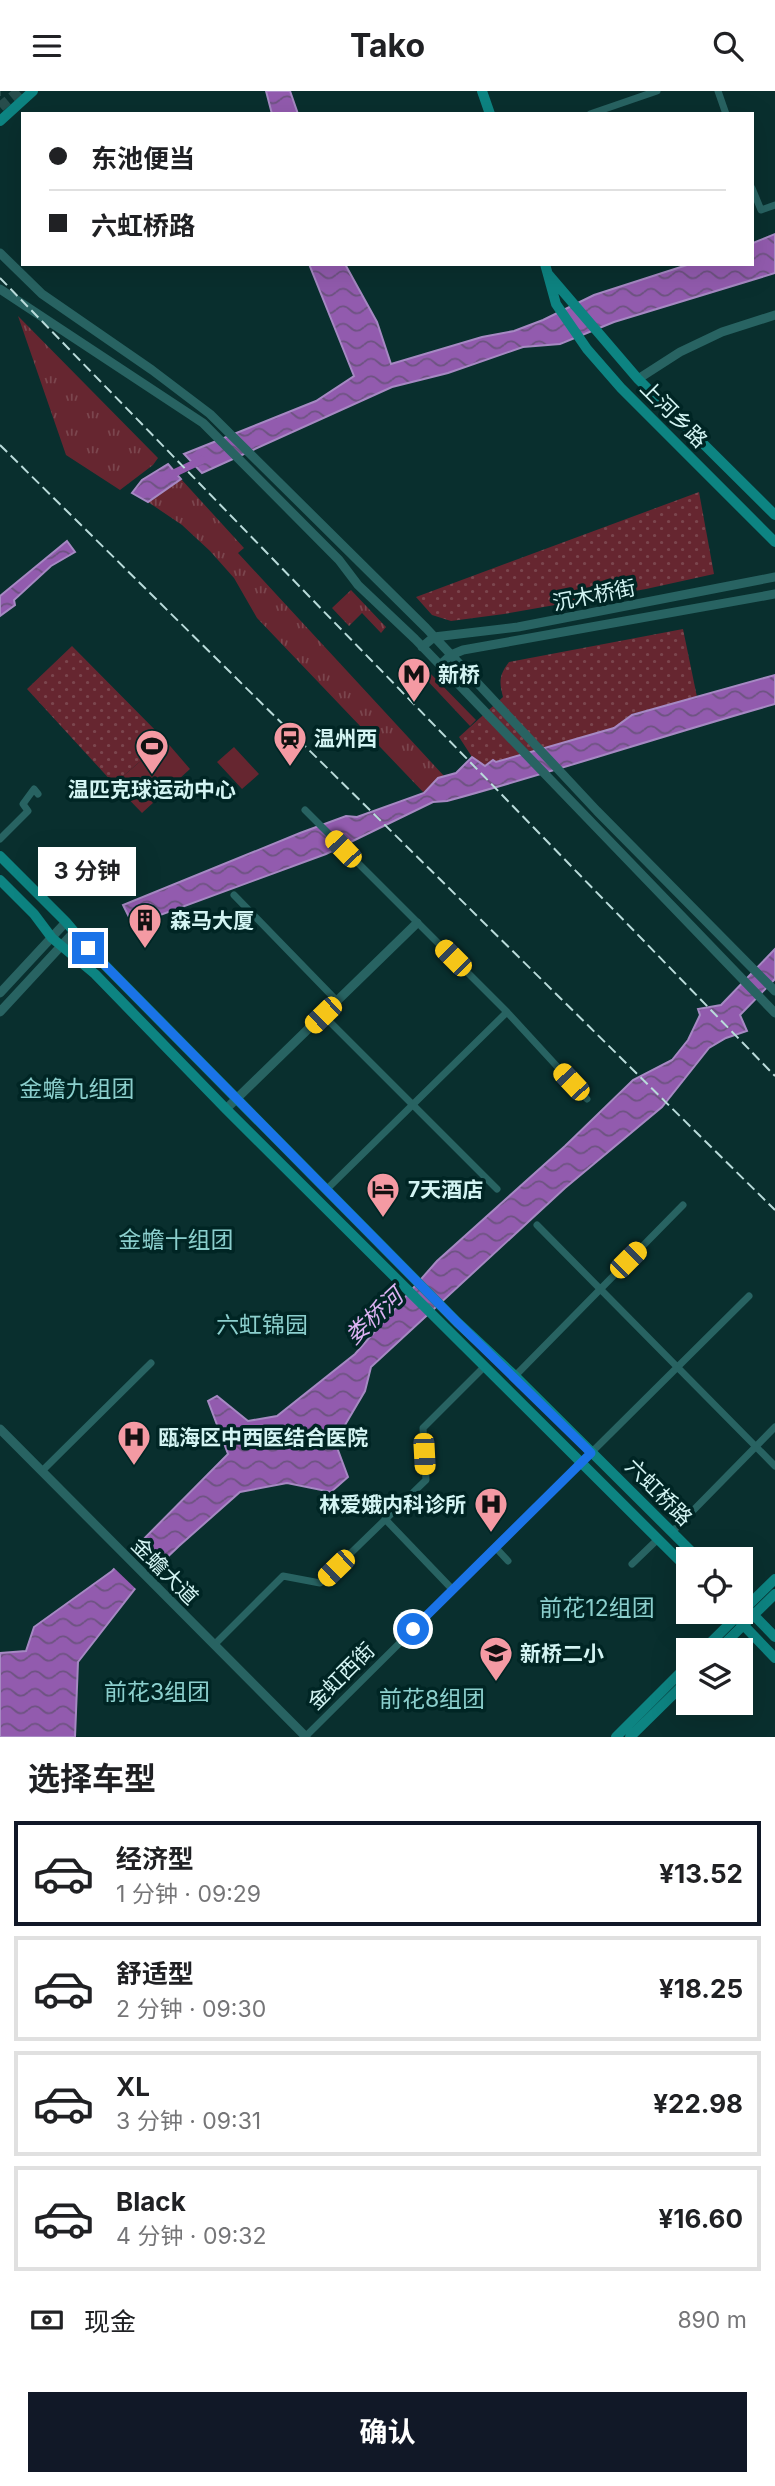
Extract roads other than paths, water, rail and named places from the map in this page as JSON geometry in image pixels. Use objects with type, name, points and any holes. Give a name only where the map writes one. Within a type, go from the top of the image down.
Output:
[{"type":"main road","points":[[0,121],[33,91]]},
{"type":"main road","points":[[482,91],[489,112]]},
{"type":"main road","name":"上河乡路","points":[[546,269],[638,379],[775,515]]},
{"type":"main road","name":"上河乡路","points":[[546,269],[556,304],[587,349],[621,388],[775,542]]},
{"type":"main road","name":"六虹桥路","points":[[0,856],[236,1100],[687,1547]]},
{"type":"main road","name":"六虹桥路","points":[[0,880],[34,914],[52,938],[95,974],[226,1109],[676,1557]]},
{"type":"main road","points":[[753,1602],[775,1579]]},
{"type":"main road","points":[[753,1605],[775,1594]]},
{"type":"main road","points":[[753,1614],[775,1637]]},
{"type":"main road","points":[[715,1638],[730,1624]]},
{"type":"main road","points":[[743,1624],[775,1658]]},
{"type":"main road","points":[[616,1737],[676,1677]]},
{"type":"main road","points":[[630,1737],[676,1692]]},
{"type":"street","points":[[596,112],[657,91]]},
{"type":"street","points":[[718,91],[725,112]]},
{"type":"street","points":[[754,193],[761,210],[775,205]]},
{"type":"street","points":[[0,253],[42,294],[210,414],[434,637],[607,821],[775,991]]},
{"type":"street","points":[[0,289],[202,423],[339,560],[358,585],[422,647],[775,1013]]},
{"type":"street","points":[[638,379],[680,352],[722,333],[775,315]]},
{"type":"street","name":"沉木桥街","points":[[434,637],[518,627],[775,577]]},
{"type":"street","name":"沉木桥街","points":[[439,666],[451,655],[467,650],[775,594]]},
{"type":"street","points":[[422,647],[434,637]]},
{"type":"street","points":[[0,839],[28,811],[23,804],[34,789],[38,794]]},
{"type":"street","points":[[305,810],[507,1012],[587,1099]]},
{"type":"street","points":[[234,895],[337,1002]]},
{"type":"street","points":[[0,993],[66,922]]},
{"type":"street","points":[[226,1109],[416,923]]},
{"type":"street","points":[[0,1012],[74,932]]},
{"type":"street","points":[[326,1190],[507,1012]]},
{"type":"street","points":[[323,1015],[497,1189]]},
{"type":"street","points":[[514,1376],[683,1205]]},
{"type":"street","points":[[537,1225],[775,1467]]},
{"type":"street","name":"金虹西街","points":[[305,1737],[749,1296]]},
{"type":"street","points":[[41,1471],[150,1363]]},
{"type":"street","points":[[214,1645],[283,1576],[320,1583],[426,1481],[423,1428],[485,1366]]},
{"type":"street","points":[[671,1532],[775,1427]]},
{"type":"street","name":"金蟾大道","points":[[0,1429],[305,1737]]},
{"type":"street","points":[[386,1519],[453,1590]]},
{"type":"street","points":[[632,1564],[658,1539]]},
{"type":"street","points":[[496,1548],[508,1561]]},
{"type":"water","points":[[266,91],[290,91],[297,112],[271,112]]},
{"type":"water","points":[[775,234],[775,273],[614,322],[560,344],[523,347],[448,373],[392,387],[202,473],[184,454],[316,401],[354,376],[310,266],[346,266],[377,322],[391,364],[482,337],[514,331],[594,295],[684,266],[754,266],[754,243]]},
{"type":"water","points":[[168,464],[181,479],[148,502],[132,493],[142,480]]},
{"type":"water","points":[[67,541],[75,552],[51,566],[14,600],[15,605],[0,616],[0,596]]},
{"type":"water","points":[[775,675],[775,704],[447,801],[433,802],[326,854],[133,925],[123,905],[300,833],[346,816],[357,817],[424,793],[438,778],[456,773],[472,757],[485,766],[493,760],[496,762],[614,728],[632,715]]},
{"type":"water","points":[[775,949],[775,979],[740,1015],[747,1031],[726,1038],[709,1048],[662,1107],[565,1188],[371,1367],[365,1391],[335,1442],[348,1477],[331,1492],[287,1483],[240,1492],[138,1585],[78,1662],[75,1737],[0,1737],[0,1653],[26,1651],[34,1627],[112,1571],[228,1454],[208,1401],[217,1396],[248,1421],[277,1416],[355,1354],[437,1261],[565,1146],[633,1080],[672,1060],[688,1040],[700,1015],[698,1009],[721,1005]]},
{"type":"waterway","points":[[166,477],[202,460]]},
{"type":"tunnel","points":[[0,107],[19,91]]},
{"type":"railway","points":[[0,278],[775,1076]]},
{"type":"railway","points":[[0,445],[775,1210]]},
{"type":"place","name":"新桥","points":[[414,704]]},
{"type":"place","name":"温州西","points":[[290,768]]},
{"type":"place","name":"温匹克球运动中心","points":[[152,776]]},
{"type":"place","name":"森马大厦","points":[[145,950]]},
{"type":"place","name":"7天酒店","points":[[383,1219]]},
{"type":"place","name":"瓯海区中西医结合医院","points":[[134,1467]]},
{"type":"place","name":"林爱娥内科诊所","points":[[491,1534]]},
{"type":"place","name":"新桥二小","points":[[496,1683]]},
{"type":"district","name":"金蟾九组团","points":[[77,1089]]},
{"type":"district","name":"金蟾十组团","points":[[176,1240]]},
{"type":"district","name":"六虹锦园","points":[[262,1325]]},
{"type":"district","name":"前花12组团","points":[[597,1608]]},
{"type":"district","name":"前花3组团","points":[[157,1692]]},
{"type":"district","name":"前花8组团","points":[[432,1699]]},
{"type":"water label","name":"娄桥河","points":[[374,1316]]}]
